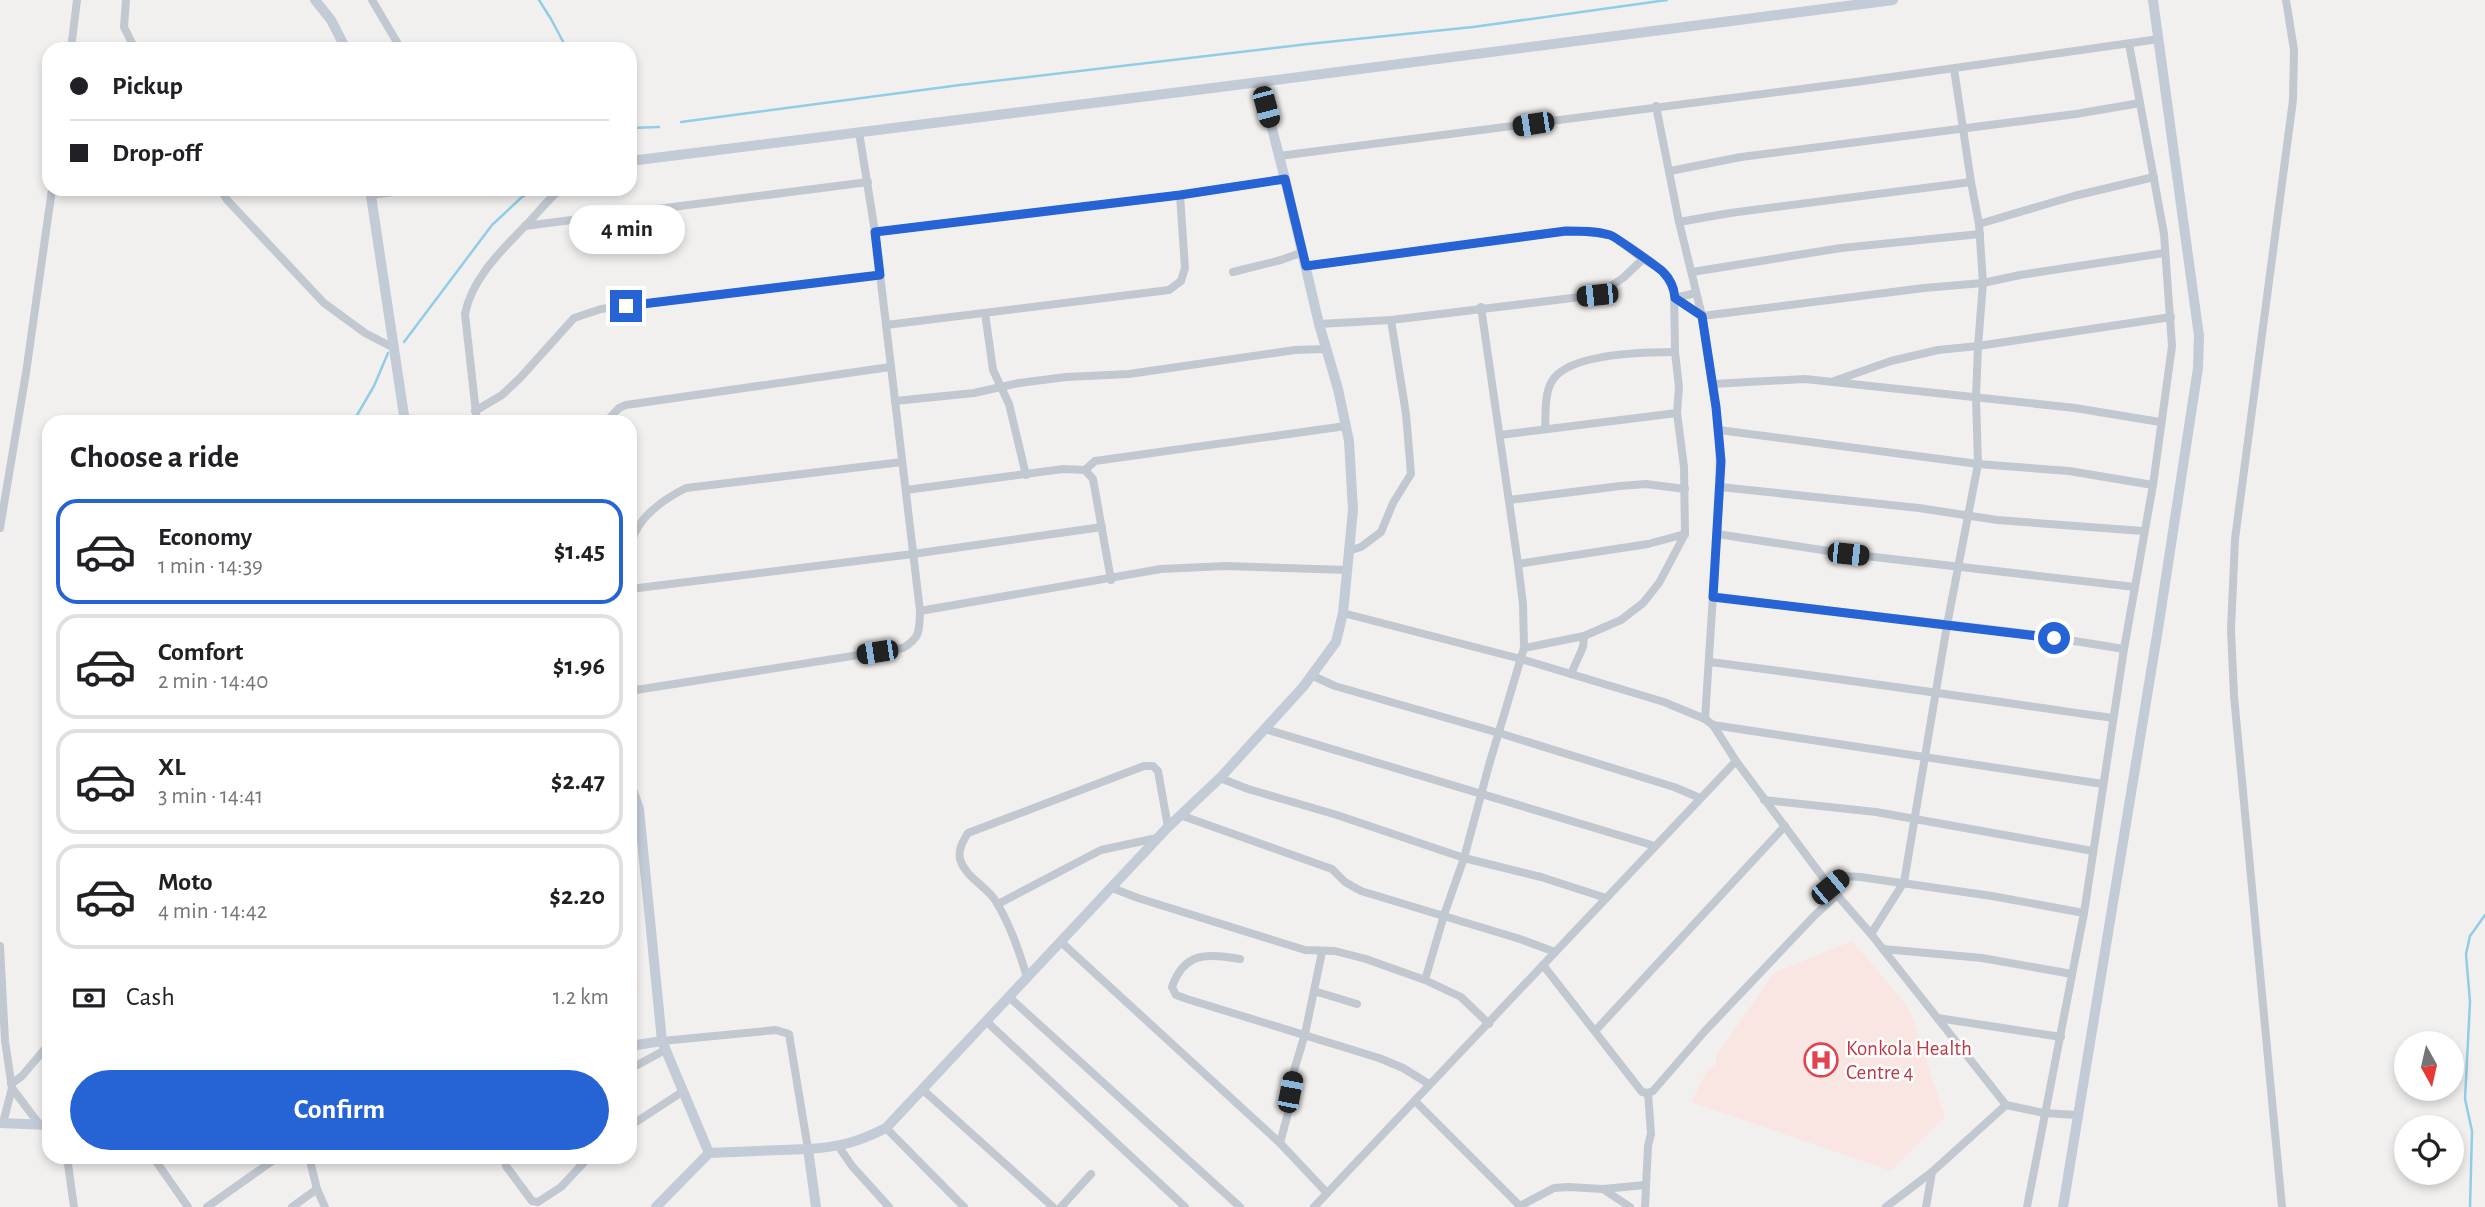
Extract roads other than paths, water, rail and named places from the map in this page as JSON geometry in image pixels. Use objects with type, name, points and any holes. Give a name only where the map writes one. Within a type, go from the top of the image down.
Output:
[{"type":"street","points":[[72,42],[77,0]]},
{"type":"street","points":[[126,0],[124,27],[132,42]]},
{"type":"street","points":[[315,0],[331,20],[342,42]]},
{"type":"street","points":[[372,0],[397,42]]},
{"type":"street","points":[[637,160],[1893,0]]},
{"type":"street","points":[[2063,1207],[2160,623],[2198,368],[2199,336],[2153,0]]},
{"type":"street","points":[[2282,1207],[2234,696],[2231,630],[2235,539],[2293,100],[2294,50],[2286,0]]},
{"type":"street","points":[[1279,156],[1954,69],[2159,39]]},
{"type":"street","points":[[2026,1207],[2084,913],[2143,531],[2153,485],[2172,346],[2162,224],[2129,44]]},
{"type":"street","points":[[1871,934],[1904,882],[1947,625],[1978,464],[1976,397],[1983,283],[1979,224],[1970,182],[1954,69]]},
{"type":"street","points":[[656,1207],[709,1153],[839,1147],[860,1141],[886,1128],[1168,827],[1220,778],[1313,676],[1336,642],[1343,613],[1353,510],[1353,483],[1346,426],[1260,82]]},
{"type":"street","points":[[1670,171],[1741,157],[1963,130],[2140,103]]},
{"type":"street","points":[[1656,106],[1679,222],[1702,316],[1719,430],[1720,487],[1705,719]]},
{"type":"street","points":[[637,690],[903,648],[914,641],[919,632],[920,611],[906,490],[875,232],[859,132]]},
{"type":"street","points":[[1979,224],[2074,196],[2154,177]]},
{"type":"street","points":[[875,232],[1180,195],[1285,179]]},
{"type":"street","points":[[526,226],[868,182]]},
{"type":"street","points":[[1679,222],[1970,182]]},
{"type":"street","points":[[886,325],[1169,290],[1181,281],[1185,268],[1180,195]]},
{"type":"street","points":[[0,528],[26,373],[51,196]]},
{"type":"street","points":[[225,196],[324,303],[365,333],[394,348]]},
{"type":"street","points":[[372,196],[404,415]]},
{"type":"street","points":[[476,415],[465,314],[467,300],[475,285],[554,196]]},
{"type":"street","points":[[1306,266],[1566,231],[1594,232],[1614,236],[1662,270],[1674,289],[1675,352],[1679,387],[1677,413],[1685,489],[1685,534],[1659,583],[1643,603],[1621,620],[1584,636],[1524,648]]},
{"type":"street","points":[[1692,272],[1841,248],[1980,234]]},
{"type":"street","points":[[1233,272],[1303,252]]},
{"type":"street","points":[[1675,298],[1702,316],[1983,283],[2164,253]]},
{"type":"street","points":[[1319,324],[1391,320],[1597,295],[1623,278],[1643,258]]},
{"type":"street","points":[[475,411],[502,395],[574,318],[601,309],[880,275]]},
{"type":"street","points":[[1675,298],[1696,293]]},
{"type":"street","points":[[1425,980],[1464,858],[1524,648],[1518,564],[1482,307]]},
{"type":"street","points":[[985,313],[993,370],[1009,404],[1026,475]]},
{"type":"street","points":[[1831,382],[1891,361],[1938,350],[2171,317]]},
{"type":"street","points":[[1348,551],[1360,547],[1381,532],[1411,474],[1406,414],[1391,320]]},
{"type":"street","points":[[895,401],[974,393],[1066,377],[1129,374],[1295,350],[1326,349]]},
{"type":"street","points":[[1545,429],[1548,392],[1551,382],[1560,370],[1606,357],[1675,352]]},
{"type":"street","points":[[612,415],[626,404],[890,367]]},
{"type":"street","points":[[1713,384],[1805,379],[2075,408],[2160,422]]},
{"type":"street","points":[[1500,435],[1677,413]]},
{"type":"street","points":[[906,490],[1063,469],[1085,470],[1095,461],[1346,426]]},
{"type":"street","points":[[1719,430],[1978,464],[2069,471],[2153,485]]},
{"type":"street","points":[[637,531],[665,498],[686,488],[902,462]]},
{"type":"street","points":[[1085,470],[1093,479],[1111,580]]},
{"type":"street","points":[[1509,500],[1619,485],[1646,484],[1685,489]]},
{"type":"street","points":[[1720,487],[1919,508],[1968,516],[2143,531]]},
{"type":"street","points":[[637,585],[913,554],[1102,527]]},
{"type":"street","points":[[1518,564],[1648,544],[1685,534]]},
{"type":"street","points":[[1717,534],[1848,554],[2135,587]]},
{"type":"street","points":[[920,611],[1140,573],[1194,567],[1347,570]]},
{"type":"street","points":[[1713,597],[2031,634],[2124,649]]},
{"type":"street","points":[[1343,613],[1521,659],[1664,702],[1705,719],[1713,726],[1764,800],[1830,887],[1871,934],[2006,1105],[2045,1113],[2078,1115]]},
{"type":"street","points":[[1571,674],[1583,647],[1584,636]]},
{"type":"street","points":[[1710,662],[2113,718]]},
{"type":"street","points":[[1313,676],[1335,686],[1500,733],[1674,787],[1700,798]]},
{"type":"street","points":[[1713,726],[2103,784]]},
{"type":"street","points":[[1265,729],[1655,846]]},
{"type":"street","points":[[1314,1207],[1736,761]]},
{"type":"street","points":[[1027,977],[998,904],[967,871],[960,858],[961,845],[968,833],[1144,766],[1153,766],[1158,771],[1168,827]]},
{"type":"street","points":[[1220,778],[1464,858],[1541,877],[1606,898]]},
{"type":"street","points":[[1764,800],[1823,805],[2093,851]]},
{"type":"street","points":[[637,803],[664,1045],[709,1153]]},
{"type":"street","points":[[1180,815],[1332,869],[1345,882],[1361,891],[1555,952]]},
{"type":"street","points":[[1596,1030],[1785,826]]},
{"type":"street","points":[[998,904],[1101,850],[1160,837]]},
{"type":"street","points":[[1830,887],[1843,876],[1904,882],[2084,913]]},
{"type":"street","points":[[1112,888],[1305,950],[1335,951],[1425,980],[1461,997],[1489,1024]]},
{"type":"street","points":[[1543,965],[1642,1091],[1648,1093],[1653,1091],[1705,1031],[1815,915],[1838,895]]},
{"type":"street","points":[[1061,942],[1280,1143],[1327,1193]]},
{"type":"street","points":[[0,946],[5,1041],[11,1083],[1,1123],[42,1125]]},
{"type":"street","points":[[1883,949],[1982,958],[2072,974]]},
{"type":"street","points":[[1280,1143],[1288,1114],[1293,1074],[1305,1034],[1322,952]]},
{"type":"street","points":[[1240,959],[1217,956],[1191,960],[1182,965],[1172,987],[1176,995],[1187,999],[1379,1058],[1403,1068],[1429,1084]]},
{"type":"street","points":[[1314,991],[1357,1004]]},
{"type":"street","points":[[1009,996],[1240,1207]]},
{"type":"street","points":[[1938,1018],[2061,1037]]},
{"type":"street","points":[[986,1021],[1185,1207]]},
{"type":"street","points":[[637,1046],[664,1045],[776,1030],[789,1034],[816,1207]]},
{"type":"street","points":[[637,1064],[664,1045]]},
{"type":"street","points":[[11,1083],[22,1076],[42,1052]]},
{"type":"street","points":[[0,1071],[42,1122]]},
{"type":"street","points":[[922,1089],[1053,1207]]},
{"type":"street","points":[[637,1121],[682,1092]]},
{"type":"street","points":[[1645,1207],[1651,1134],[1648,1093]]},
{"type":"street","points":[[1415,1101],[1520,1207],[1554,1188],[1603,1189],[1645,1185]]},
{"type":"street","points":[[1886,1207],[1932,1172],[2006,1105]]},
{"type":"street","points":[[886,1128],[964,1207]]},
{"type":"street","points":[[839,1147],[852,1166],[890,1207]]},
{"type":"street","points":[[68,1164],[74,1207]]},
{"type":"street","points":[[158,1164],[188,1207]]},
{"type":"street","points":[[207,1207],[268,1164]]},
{"type":"street","points":[[311,1164],[325,1207]]},
{"type":"street","points":[[506,1164],[532,1201],[538,1202],[561,1187],[582,1164]]},
{"type":"street","points":[[1926,1207],[1932,1172]]},
{"type":"street","points":[[1061,1207],[1091,1174]]},
{"type":"street","points":[[292,1207],[317,1189]]},
{"type":"street","points":[[1603,1189],[1630,1207]]},
{"type":"waterway","points":[[539,0],[563,42]]},
{"type":"waterway","points":[[681,122],[960,85],[1473,27],[1667,0]]},
{"type":"waterway","points":[[637,128],[659,127]]},
{"type":"waterway","points":[[404,342],[492,225],[524,196]]},
{"type":"waterway","points":[[357,415],[374,386],[388,353]]},
{"type":"waterway","points":[[2470,1207],[2472,1131],[2465,1099],[2470,1002],[2466,954],[2470,936],[2485,915]]},
{"type":"place","name":"Konkola Health Centre 4","points":[[1821,1060]]}]
